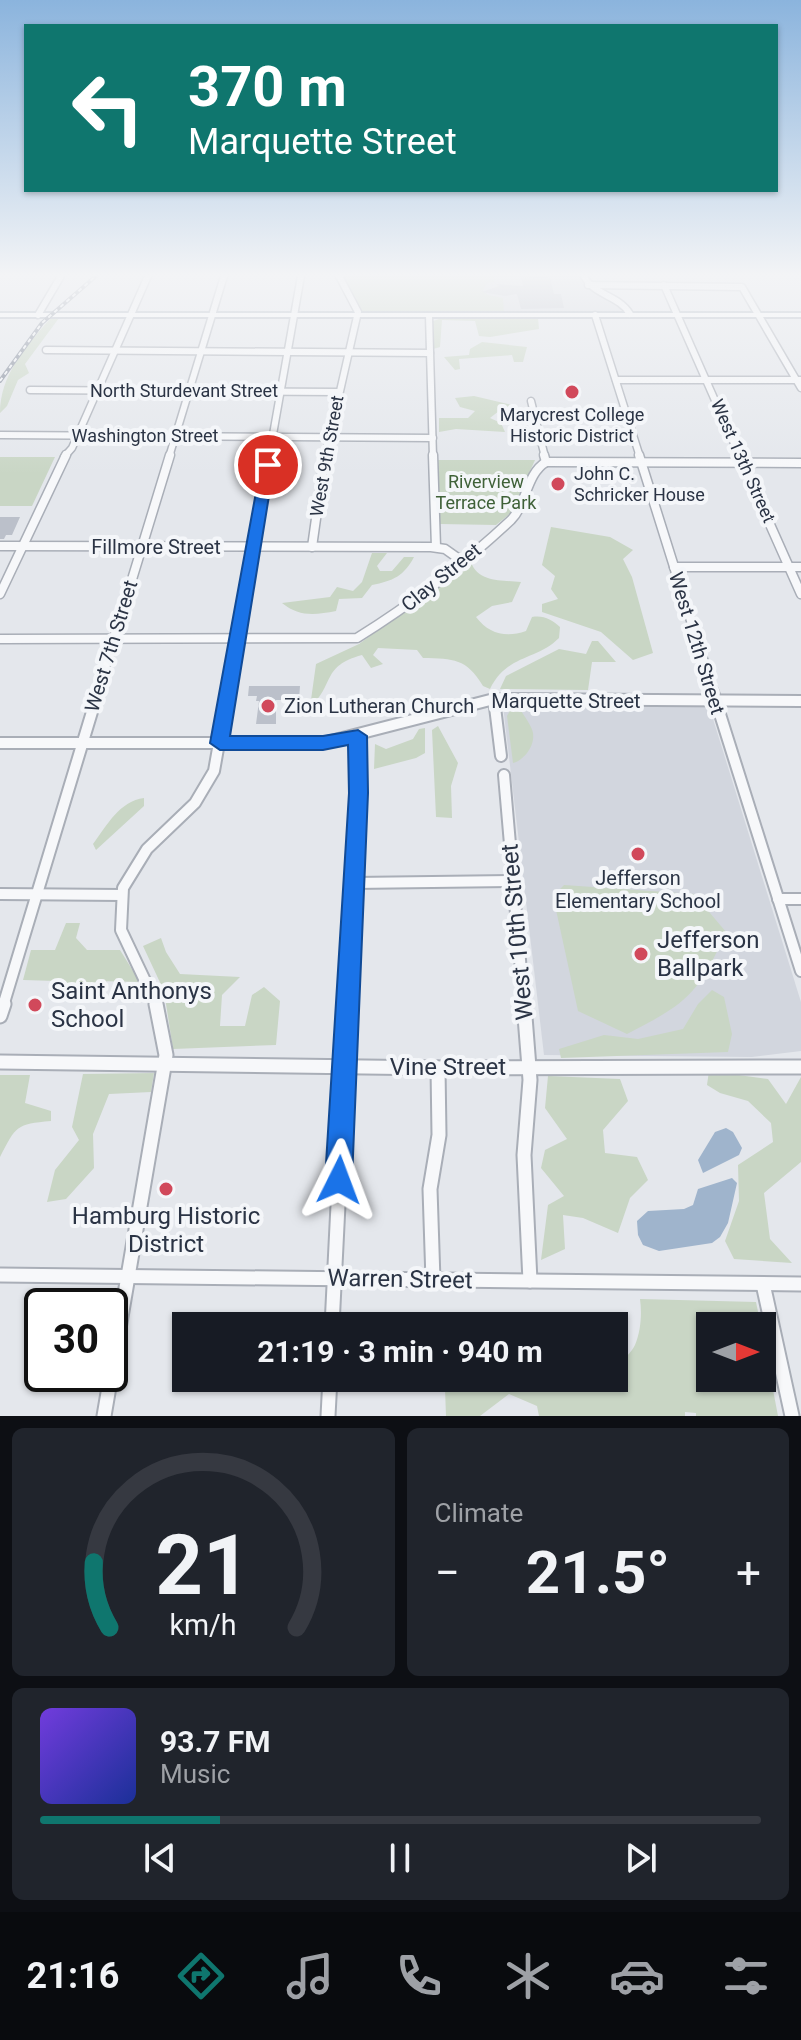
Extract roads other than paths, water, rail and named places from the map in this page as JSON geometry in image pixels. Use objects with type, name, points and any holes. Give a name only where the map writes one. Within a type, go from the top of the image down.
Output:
[{"type":"street","points":[[0,594],[119,342]]},
{"type":"street","name":"West 7th Street","points":[[0,1016],[203,342]]},
{"type":"street","points":[[104,1416],[165,1063],[165,1037],[160,1012],[121,930],[122,895],[133,868],[147,849],[195,803],[214,771],[289,342]]},
{"type":"street","name":"West 9th Street","points":[[312,547],[328,437],[350,342]]},
{"type":"street","points":[[430,342],[436,547],[462,561]]},
{"type":"street","name":"West 12th Street","points":[[604,342],[801,971]]},
{"type":"street","name":"West 13th Street","points":[[689,342],[801,594]]},
{"type":"street","points":[[775,342],[800,383]]},
{"type":"street","points":[[46,350],[430,353]]},
{"type":"street","points":[[616,380],[800,383]]},
{"type":"street","name":"North Sturdevant Street","points":[[30,390],[338,392]]},
{"type":"street","points":[[531,401],[546,462],[801,463]]},
{"type":"street","name":"Washington Street","points":[[1,435],[433,438]]},
{"type":"street","name":"Clay Street","points":[[0,639],[357,638],[394,615],[514,517],[538,467],[546,462]]},
{"type":"street","name":"Fillmore Street","points":[[0,546],[436,547]]},
{"type":"street","points":[[674,567],[801,567]]},
{"type":"street","points":[[494,699],[501,756]]},
{"type":"street","name":"Marquette Street","points":[[0,743],[323,743],[494,699],[801,701]]},
{"type":"street","points":[[333,1312],[354,883],[358,736]]},
{"type":"street","name":"West 10th Street","points":[[504,775],[529,1068],[523,1150],[530,1281]]},
{"type":"street","points":[[354,883],[513,881]]},
{"type":"street","points":[[3,896],[122,895]]},
{"type":"street","points":[[778,899],[801,899]]},
{"type":"street","name":"Vine Street","points":[[0,1062],[438,1068],[801,1067]]},
{"type":"street","points":[[433,1280],[430,1189],[439,1135],[438,1068]]},
{"type":"street","name":"Warren Street","points":[[0,1275],[801,1284]]},
{"type":"street","points":[[763,1284],[792,1416]]},
{"type":"street","points":[[328,1416],[329,1392]]},
{"type":"water","points":[[726,1128],[733,1132],[742,1148],[739,1155],[703,1173],[698,1160],[715,1132]]},
{"type":"water","points":[[732,1178],[737,1183],[728,1223],[720,1237],[712,1243],[659,1251],[643,1245],[638,1235],[637,1221],[648,1211],[684,1209],[693,1205],[698,1189]]},
{"type":"railway","points":[[0,381],[28,342]]},
{"type":"place","name":"Marycrest College Historic District","points":[[572,392]]},
{"type":"place","name":"John C. Schricker House","points":[[558,484]]},
{"type":"place","name":"Zion Lutheran Church","points":[[268,706]]},
{"type":"place","name":"Jefferson Elementary School","points":[[638,854]]},
{"type":"place","name":"Jefferson Ballpark","points":[[641,954]]},
{"type":"place","name":"Saint Anthonys School","points":[[35,1005]]},
{"type":"place","name":"Hamburg Historic District","points":[[166,1189]]},
{"type":"park label","name":"Riverview Terrace Park","points":[[486,492]]}]
